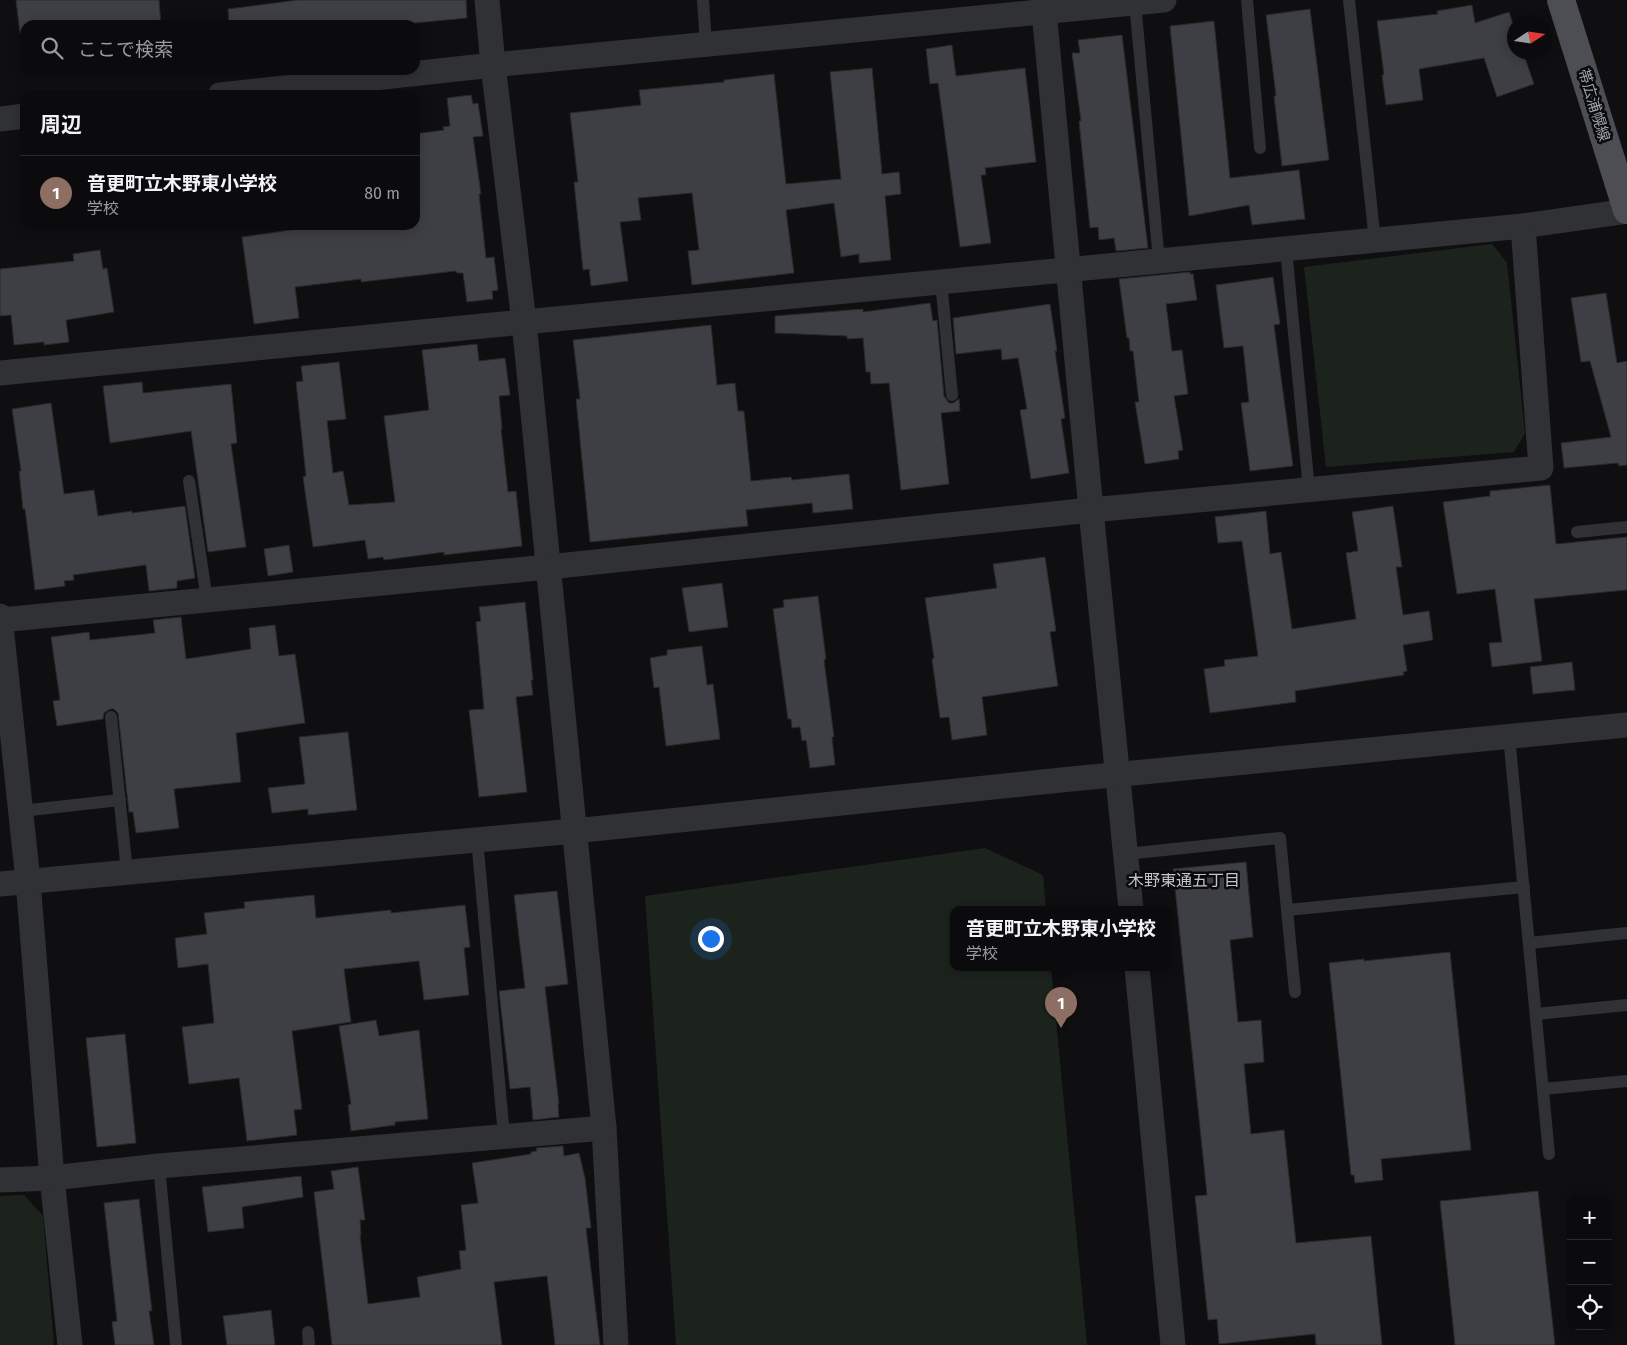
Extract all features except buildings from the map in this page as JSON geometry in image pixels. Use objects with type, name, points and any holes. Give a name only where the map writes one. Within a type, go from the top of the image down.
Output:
[{"type":"main road","name":"帯広浦幌線","points":[[1561,0],[1627,211]]},
{"type":"street","points":[[487,0],[524,322],[604,1128],[616,1345]]},
{"type":"street","points":[[420,73],[706,45],[1044,6],[1135,3],[1164,0]]},
{"type":"street","points":[[1044,6],[1091,510],[1131,906]]},
{"type":"street","points":[[266,90],[402,75]]},
{"type":"street","points":[[0,119],[20,117]]},
{"type":"street","points":[[0,373],[1523,226],[1627,211]]},
{"type":"street","points":[[70,1345],[52,1178],[28,881],[0,619],[548,567],[1091,510],[1541,468],[1523,226]]},
{"type":"street","points":[[0,884],[574,831],[1627,725]]},
{"type":"street","points":[[1137,971],[1173,1345]]},
{"type":"street","points":[[0,1180],[52,1178],[158,1166],[604,1128]]},
{"type":"lane","points":[[703,0],[706,45]]},
{"type":"lane","points":[[1247,0],[1260,148]]},
{"type":"lane","points":[[1349,0],[1375,240]]},
{"type":"lane","points":[[1135,3],[1159,261]]},
{"type":"lane","points":[[1286,249],[1309,490]]},
{"type":"lane","points":[[941,282],[952,395]]},
{"type":"lane","points":[[189,481],[207,600]]},
{"type":"lane","points":[[1577,532],[1627,527]]},
{"type":"lane","points":[[111,717],[128,872]]},
{"type":"lane","points":[[1509,736],[1549,1154]]},
{"type":"lane","points":[[21,811],[120,800]]},
{"type":"lane","points":[[1126,854],[1280,838],[1295,992]]},
{"type":"lane","points":[[477,840],[504,1136]]},
{"type":"lane","points":[[1287,910],[1524,886]]},
{"type":"lane","points":[[1529,942],[1627,933]]},
{"type":"lane","points":[[1536,1014],[1627,1005]]},
{"type":"lane","points":[[1543,1089],[1627,1081]]},
{"type":"lane","points":[[158,1166],[176,1345]]},
{"type":"lane","points":[[308,1332],[309,1345]]},
{"type":"shaded area","points":[[1492,244],[1507,263],[1525,433],[1514,452],[1326,467],[1304,267]]},
{"type":"shaded area","points":[[985,848],[1043,875],[1046,906],[950,906],[950,971],[1051,971],[1087,1345],[676,1345],[645,896]]},
{"type":"shaded area","points":[[24,1195],[43,1216],[54,1345],[0,1345],[0,1196]]},
{"type":"place","name":"音更町立木野東小学校","points":[[1061,1028]]},
{"type":"district","name":"木野東通五丁目","points":[[1184,880]]}]
